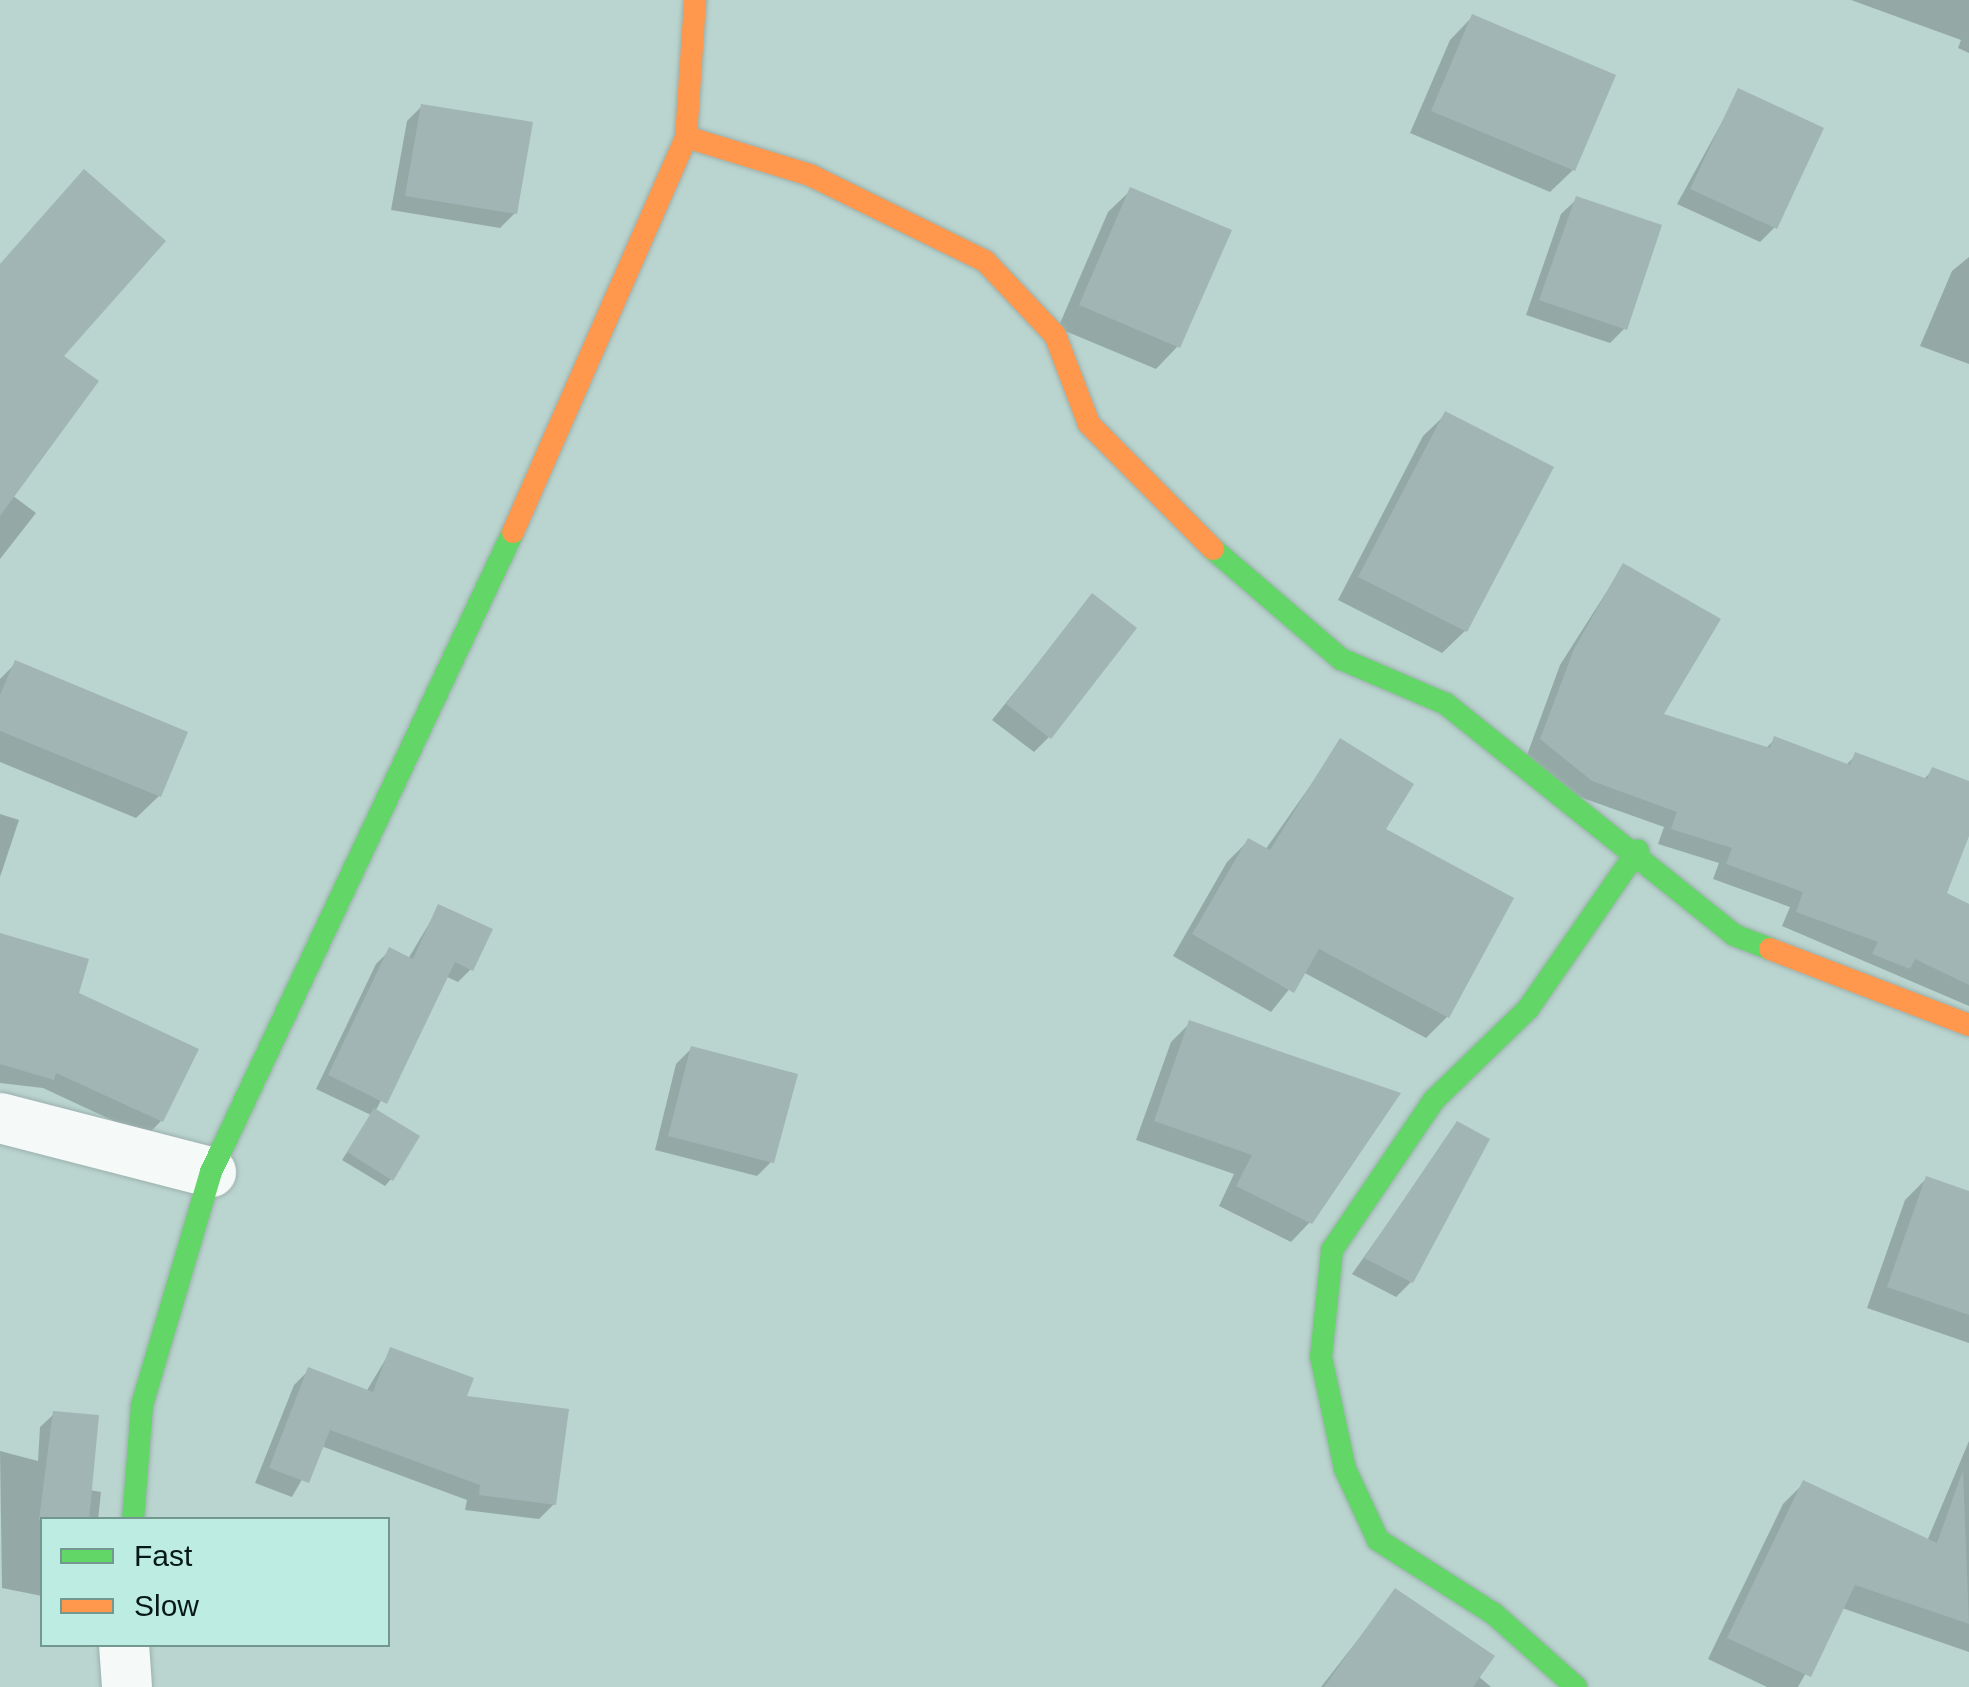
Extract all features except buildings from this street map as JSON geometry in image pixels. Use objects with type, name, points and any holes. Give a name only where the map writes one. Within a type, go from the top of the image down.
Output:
[{"type":"street","points":[[133,1517],[142,1405],[211,1172],[522,513],[686,137],[695,0]]},
{"type":"street","points":[[686,137],[810,175],[984,261],[1055,335],[1089,424],[1237,574],[1341,659],[1446,704],[1638,850],[1734,934],[1969,1025]]},
{"type":"street","points":[[1576,1687],[1494,1614],[1378,1540],[1346,1469],[1320,1357],[1332,1250],[1434,1100],[1528,1009],[1638,850]]},
{"type":"street","points":[[0,1118],[211,1172]]},
{"type":"street","points":[[124,1647],[127,1687]]},
{"type":"traffic: fast","points":[[133,1517],[142,1405],[211,1172],[513,532]]},
{"type":"traffic: fast","points":[[1213,549],[1341,659],[1446,704],[1734,935],[1770,949]]},
{"type":"traffic: fast","points":[[1576,1687],[1494,1614],[1378,1540],[1345,1469],[1321,1357],[1332,1250],[1434,1100],[1528,1009],[1638,850]]},
{"type":"traffic: slow","points":[[513,532],[686,137],[695,0]]},
{"type":"traffic: slow","points":[[686,137],[810,175],[985,261],[1055,335],[1089,424],[1213,549]]},
{"type":"traffic: slow","points":[[1770,949],[1969,1025]]}]
